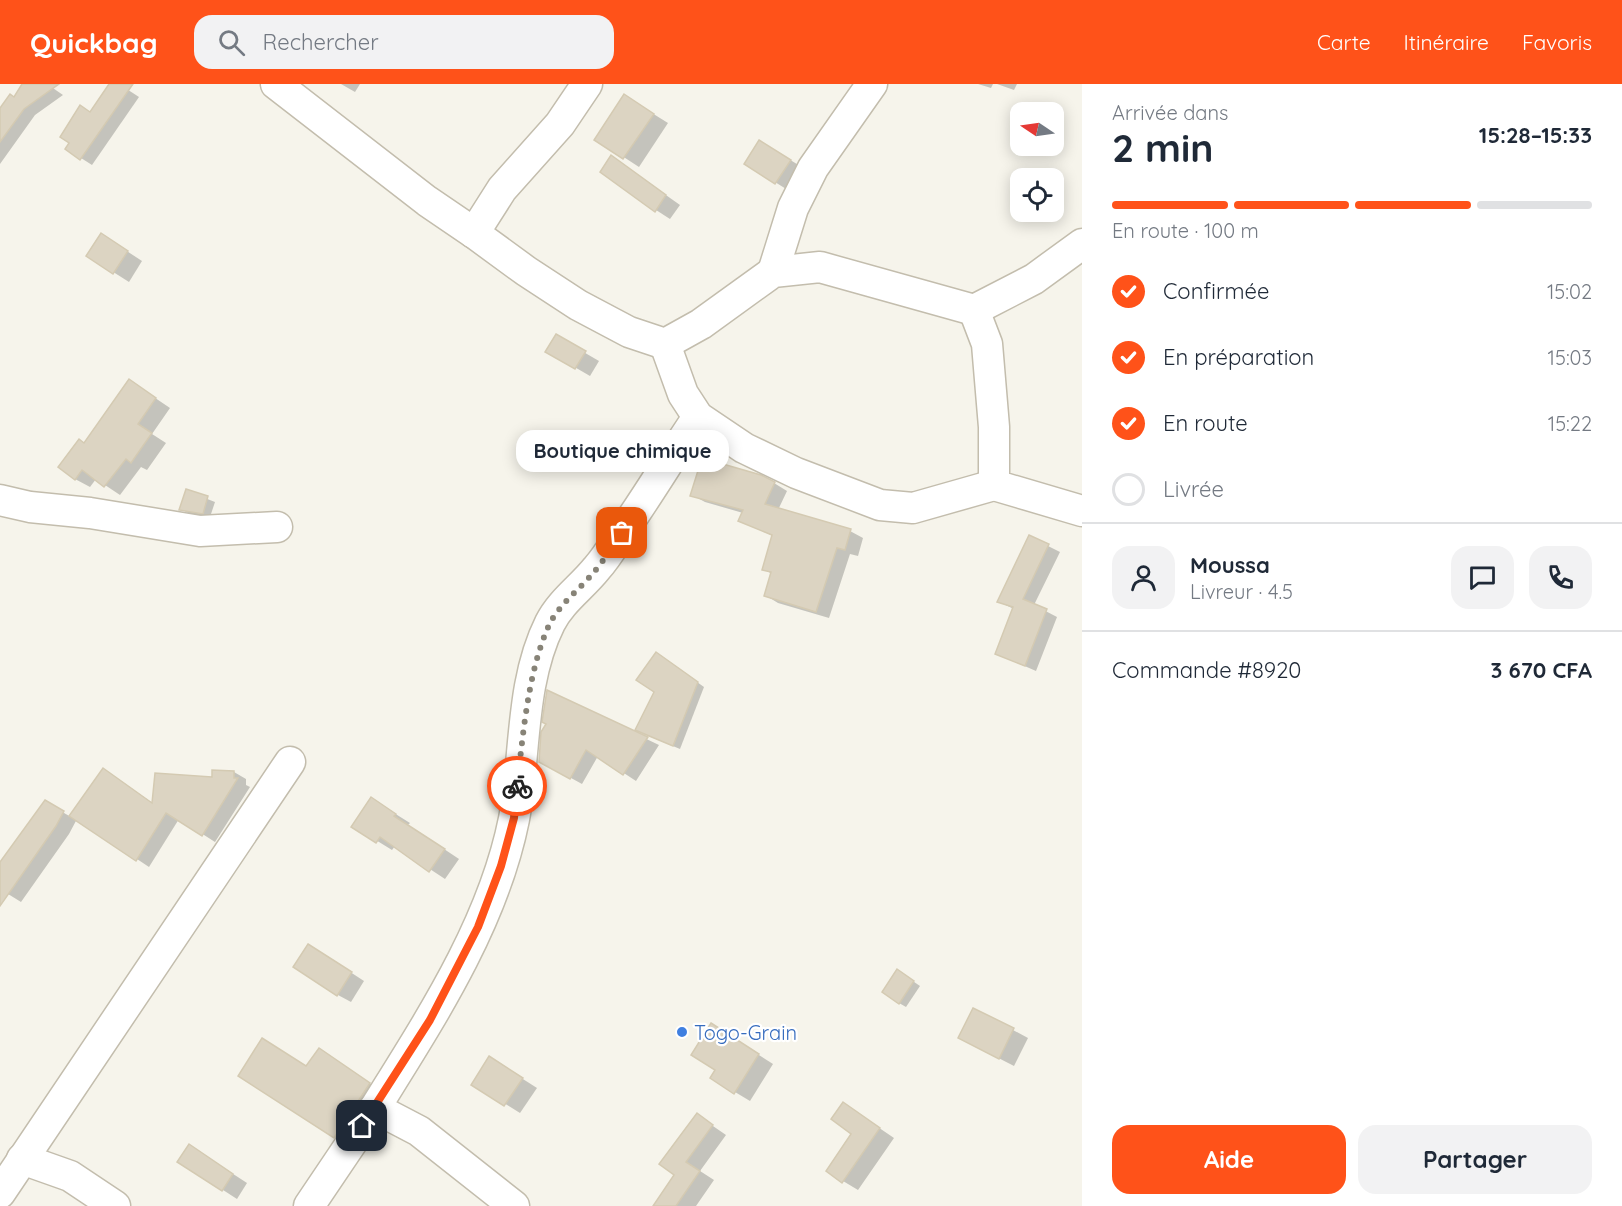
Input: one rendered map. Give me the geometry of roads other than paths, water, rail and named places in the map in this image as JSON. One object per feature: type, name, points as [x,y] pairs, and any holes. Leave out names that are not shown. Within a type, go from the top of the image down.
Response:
[{"type":"street","points":[[276,84],[427,201],[578,306],[629,332],[665,344],[701,324],[773,272],[820,267],[974,310],[1034,279],[1082,244]]},
{"type":"street","points":[[474,233],[502,189],[560,124],[586,84]]},
{"type":"street","points":[[773,272],[793,208],[813,168],[872,84]]},
{"type":"street","points":[[974,310],[987,344],[994,428],[994,485]]},
{"type":"street","points":[[665,344],[683,393],[698,417],[744,448],[796,472],[880,505],[913,508],[994,485],[1082,511]]},
{"type":"street","points":[[309,1206],[375,1108],[430,1020],[478,927],[501,866],[514,818],[523,731],[537,660],[550,623],[563,604],[598,568],[698,417]]},
{"type":"street","points":[[0,500],[30,507],[90,513],[200,531],[277,527]]},
{"type":"street","points":[[0,1193],[290,762]]},
{"type":"street","points":[[375,1108],[419,1131],[514,1206]]},
{"type":"street","points":[[22,1159],[70,1176],[115,1206]]},
{"type":"place","name":"Boutique chimique","points":[[622,533]]},
{"type":"place","name":"Togo-Grain","points":[[682,1032]]}]
